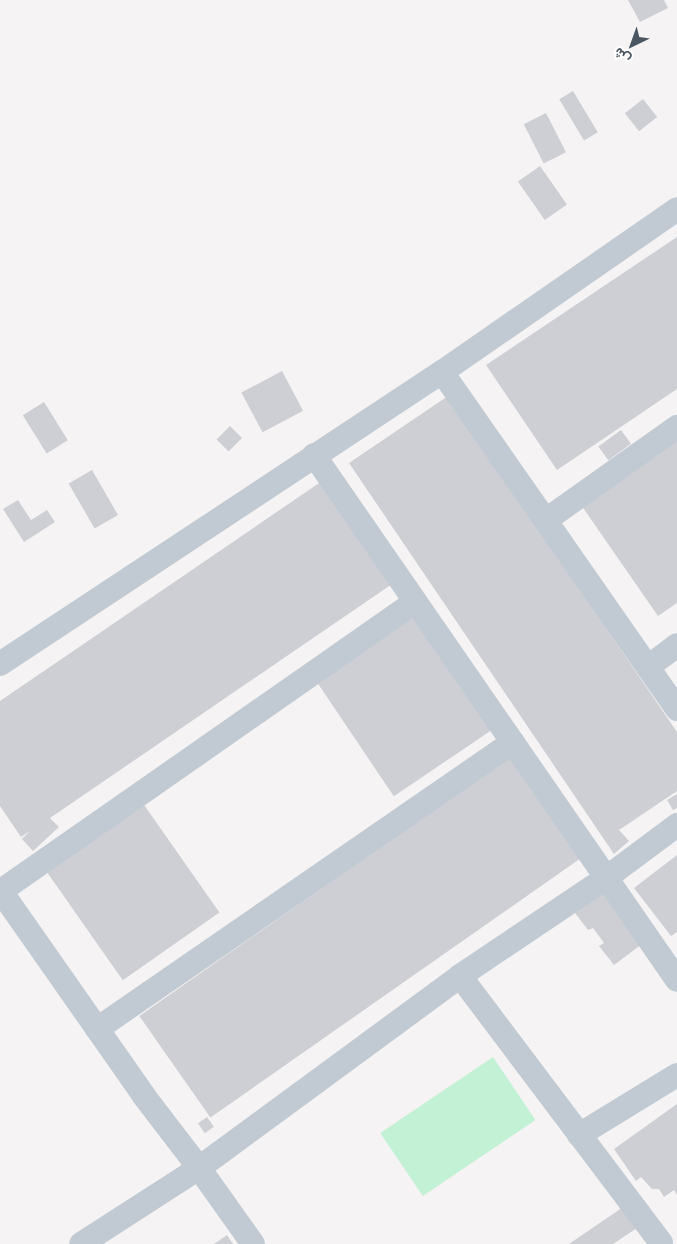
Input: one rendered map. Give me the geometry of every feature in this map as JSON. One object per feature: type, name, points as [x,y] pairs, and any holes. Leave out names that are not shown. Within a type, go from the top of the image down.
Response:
[{"type":"street","points":[[0,664],[442,372],[677,209]]},
{"type":"street","points":[[442,372],[677,708]]},
{"type":"street","points":[[546,520],[677,427]]},
{"type":"street","points":[[314,455],[677,980]]},
{"type":"street","points":[[253,1244],[97,1029],[0,890],[415,602]]},
{"type":"street","points":[[648,666],[677,645]]},
{"type":"street","points":[[97,1029],[513,742]]},
{"type":"street","points":[[81,1244],[199,1168],[460,976],[606,878],[677,825]]},
{"type":"street","points":[[460,976],[579,1134],[666,1240]]},
{"type":"street","points":[[579,1134],[677,1075]]},
{"type":"green space","points":[[493,1057],[535,1120],[423,1196],[380,1133]]},
{"type":"building","points":[[628,0],[664,0],[668,8],[640,22]]},
{"type":"building","points":[[573,91],[598,132],[584,140],[559,99]]},
{"type":"building","points":[[643,99],[657,117],[639,131],[625,113]]},
{"type":"building","points":[[546,113],[566,152],[544,164],[524,124]]},
{"type":"building","points":[[540,166],[567,205],[545,220],[518,181]]},
{"type":"building","points":[[677,237],[677,389],[557,470],[486,365]]},
{"type":"building","points":[[282,371],[303,411],[263,432],[241,393]]},
{"type":"building","points":[[448,396],[677,732],[677,791],[619,830],[629,841],[614,854],[349,463]]},
{"type":"building","points":[[44,402],[68,440],[47,453],[23,415]]},
{"type":"building","points":[[230,426],[242,438],[229,451],[217,439]]},
{"type":"building","points":[[621,430],[631,444],[608,460],[598,446]]},
{"type":"building","points":[[677,435],[677,603],[658,616],[579,502]]},
{"type":"building","points":[[92,470],[118,515],[95,529],[69,484]]},
{"type":"building","points":[[325,479],[395,582],[50,818],[59,827],[33,851],[22,839],[30,831],[21,837],[0,806],[0,701]]},
{"type":"building","points":[[18,500],[31,520],[47,510],[55,522],[24,542],[3,509]]},
{"type":"building","points":[[415,613],[493,729],[394,796],[316,680]]},
{"type":"building","points":[[512,755],[583,857],[210,1118],[139,1016]]},
{"type":"building","points":[[677,794],[677,808],[673,810],[667,800]]},
{"type":"building","points":[[142,802],[219,913],[123,980],[45,870]]},
{"type":"building","points":[[677,855],[677,932],[671,936],[634,888]]},
{"type":"building","points":[[603,892],[642,944],[614,965],[599,946],[604,943],[593,928],[588,930],[575,913]]},
{"type":"building","points":[[677,1104],[677,1195],[674,1190],[664,1197],[659,1189],[652,1189],[641,1177],[636,1181],[614,1149]]},
{"type":"building","points":[[207,1117],[214,1127],[205,1133],[198,1123]]},
{"type":"building","points":[[626,1205],[640,1226],[613,1244],[569,1244]]},
{"type":"building","points":[[227,1235],[233,1244],[214,1244]]}]
